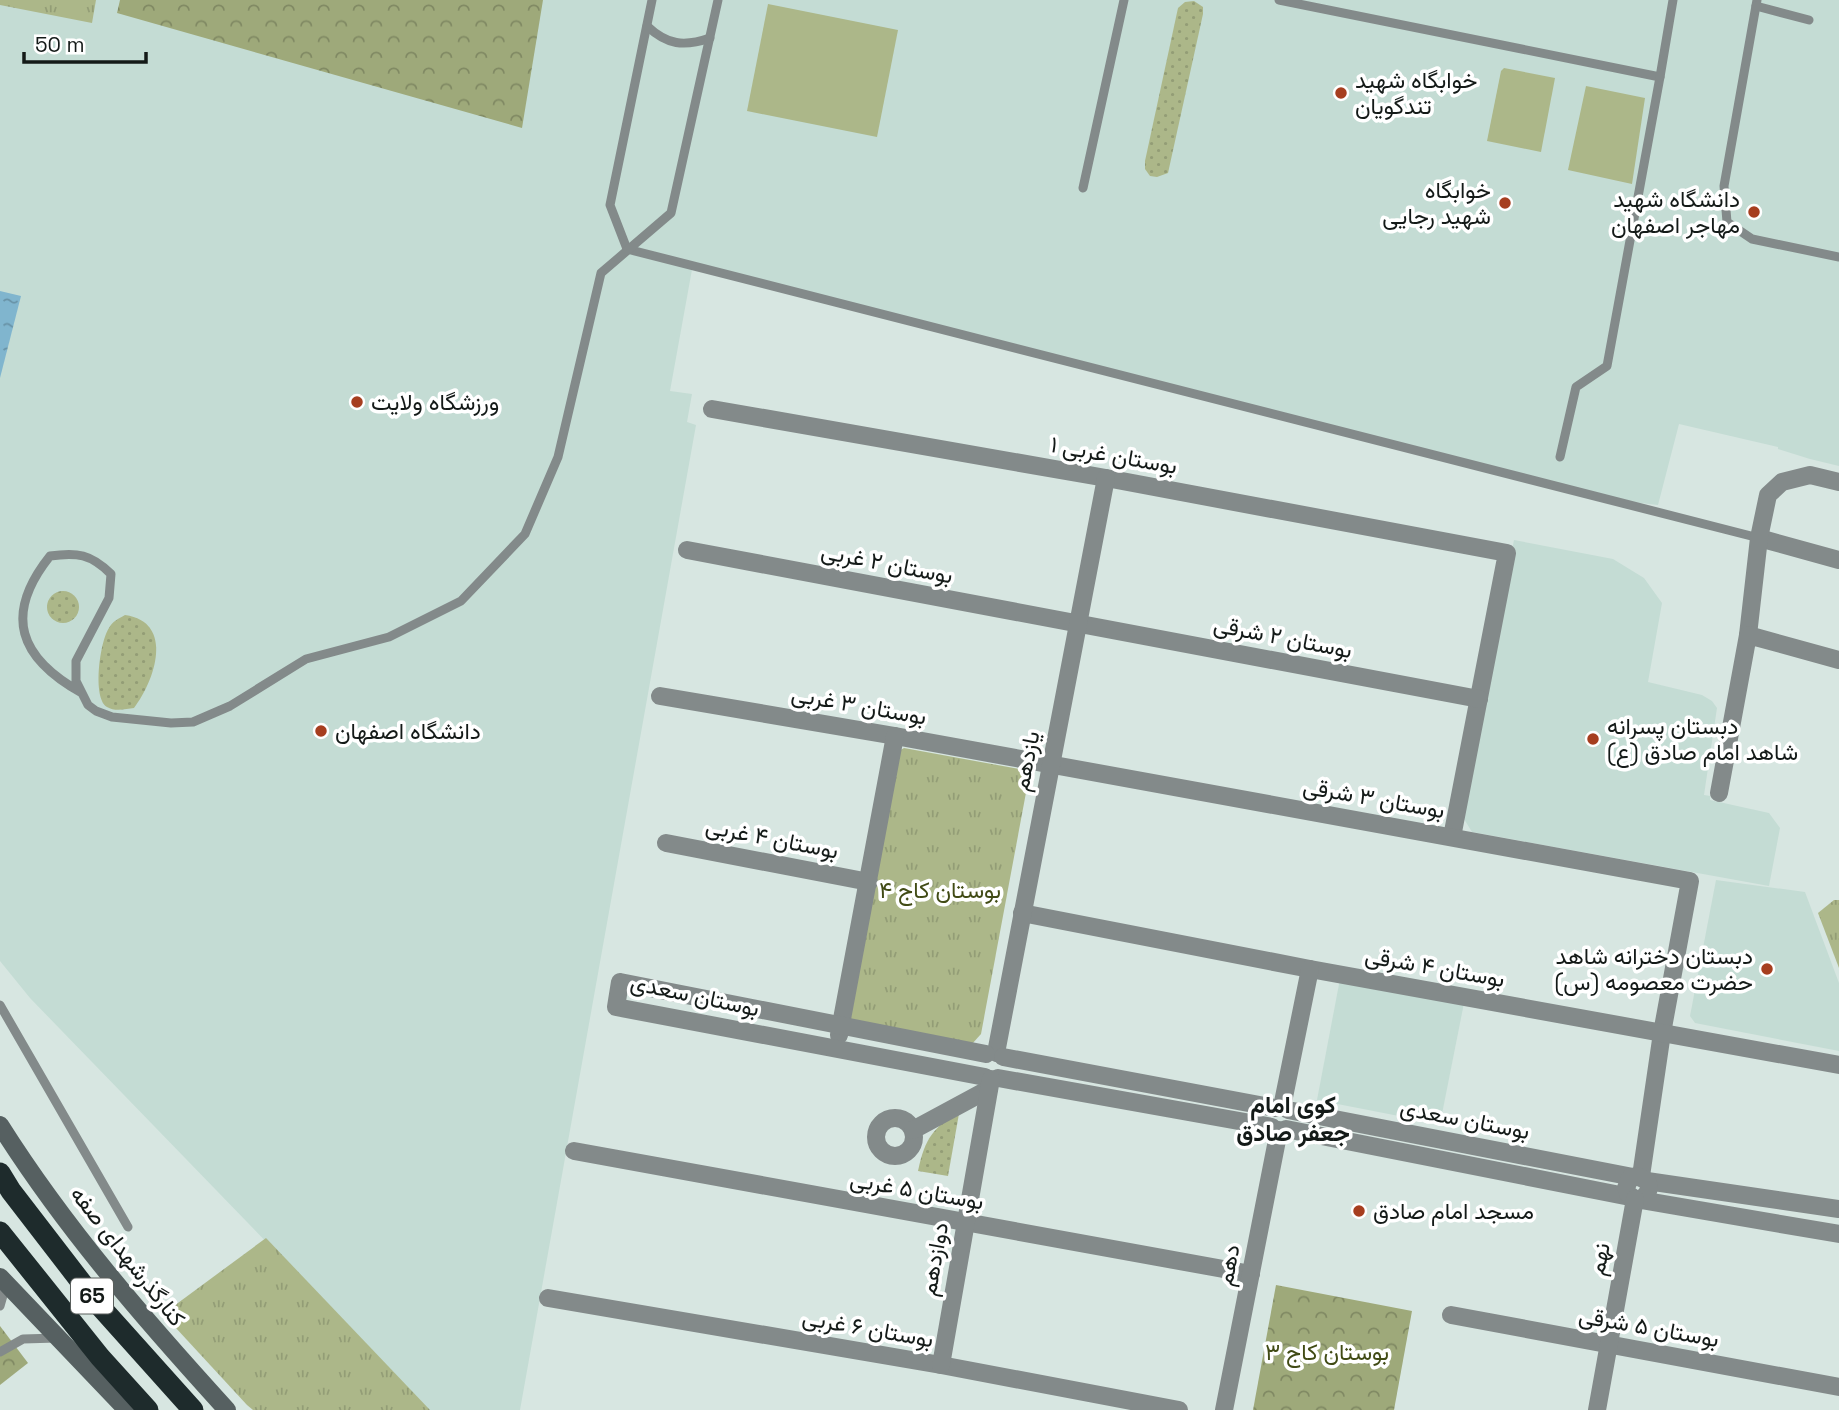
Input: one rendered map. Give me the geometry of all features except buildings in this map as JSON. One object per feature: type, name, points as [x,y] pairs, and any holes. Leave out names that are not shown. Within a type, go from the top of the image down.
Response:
[{"type":"highway","name":"65","points":[[0,1173],[10,1191],[98,1304],[193,1410]]},
{"type":"highway","name":"65","points":[[0,1232],[100,1357],[148,1410]]},
{"type":"main road","name":"کنارگذرشهدای صفه","points":[[0,1125],[80,1239],[147,1322],[227,1410]]},
{"type":"main road","points":[[3,1281],[127,1410]]},
{"type":"street","name":"بوستان غربی ۱","points":[[712,409],[1106,478],[1507,553],[1479,699]]},
{"type":"street","points":[[1719,793],[1748,635],[1759,538],[1768,495],[1782,482],[1810,475],[1839,482]]},
{"type":"street","name":"یازدهم","points":[[995,1055],[1106,478]]},
{"type":"street","points":[[1759,538],[1839,560]]},
{"type":"street","name":"بوستان ۲ غربی","points":[[687,550],[1078,623]]},
{"type":"street","name":"بوستان ۲ شرقی","points":[[1078,623],[1479,699]]},
{"type":"street","points":[[1748,635],[1839,660]]},
{"type":"street","name":"بوستان ۳ غربی","points":[[660,695],[1050,765]]},
{"type":"street","points":[[1452,837],[1479,699]]},
{"type":"street","points":[[837,1048],[895,736]]},
{"type":"street","name":"بوستان ۳ شرقی","points":[[1050,765],[1690,880]]},
{"type":"street","name":"بوستان ۴ غربی","points":[[666,843],[869,882]]},
{"type":"street","name":"نهم","points":[[1597,1410],[1635,1198],[1648,1192],[1640,1178],[1662,1033],[1690,880]]},
{"type":"street","name":"بوستان ۴ شرقی","points":[[1022,914],[1839,1065]]},
{"type":"street","name":"دهم","points":[[1224,1410],[1279,1129],[1292,1120],[1282,1108],[1310,969]]},
{"type":"street","name":"بوستان سعدی","points":[[1839,1209],[1640,1178],[620,982],[616,1007],[837,1048],[991,1081],[1279,1129],[1635,1198],[1839,1234]]},
{"type":"street","name":"دوازدهم","points":[[941,1365],[991,1081],[980,1065],[995,1055]]},
{"type":"street","points":[[914,1130],[991,1081]]},
{"type":"street","name":"بوستان ۵ غربی","points":[[574,1151],[1251,1274]]},
{"type":"street","name":"بوستان ۶ غربی","points":[[548,1298],[941,1365],[1179,1410]]},
{"type":"street","name":"بوستان ۵ شرقی","points":[[1451,1315],[1839,1387]]},
{"type":"lane","points":[[627,249],[610,205],[652,0]]},
{"type":"lane","points":[[82,693],[44,666],[28,645],[22,627],[26,599],[36,573],[50,556],[72,553],[97,560],[111,574],[109,598],[76,661],[76,681],[82,693],[88,705],[112,717],[171,723],[193,722],[230,706],[306,659],[389,637],[461,601],[525,534],[558,457],[601,273],[671,213],[718,0]]},
{"type":"lane","points":[[1083,188],[1124,0]]},
{"type":"lane","points":[[1279,0],[1316,4],[1660,77]]},
{"type":"lane","points":[[1560,457],[1576,387],[1607,366],[1673,0]]},
{"type":"lane","points":[[1810,20],[1757,3],[1724,186],[1727,222],[1752,239],[1839,257]]},
{"type":"lane","points":[[647,26],[661,39],[676,42],[693,44],[710,38]]},
{"type":"lane","points":[[627,249],[1759,538]]},
{"type":"lane","points":[[0,1005],[128,1227]]},
{"type":"lane","points":[[0,1306],[3,1281]]},
{"type":"lane","points":[[0,1352],[23,1339],[57,1338]]},
{"type":"shaded area","name":"دانشگاه اصفهان","points":[[0,0],[1839,0],[1839,466],[1778,447],[1679,424],[1658,505],[1614,500],[693,264],[670,391],[692,394],[687,422],[696,425],[520,1410],[429,1410],[30,998],[0,961]]},
{"type":"shaded area","name":"دبستان پسرانه شاهد امام صادق (ع)","points":[[1514,540],[1613,559],[1644,578],[1662,603],[1648,682],[1702,695],[1717,708],[1704,795],[1710,796],[1710,800],[1769,813],[1780,828],[1769,886],[1472,832],[1461,814]]},
{"type":"shaded area","name":"دبستان دخترانه شاهد حضرت معصومه (س)","points":[[1716,880],[1805,892],[1839,983],[1839,1051],[1695,1023],[1690,1016]]},
{"type":"shaded area","points":[[1340,979],[1464,1003],[1440,1124],[1317,1100]]},
{"type":"green space","points":[[0,0],[96,0],[92,23],[0,5]]},
{"type":"green space","points":[[120,0],[543,0],[522,128],[117,13]]},
{"type":"green space","points":[[1194,1],[1203,7],[1203,14],[1168,173],[1157,177],[1150,176],[1145,169],[1145,161],[1178,8],[1185,2]]},
{"type":"green space","points":[[768,4],[898,30],[877,137],[747,111]]},
{"type":"green space","points":[[1504,68],[1555,78],[1541,152],[1487,141],[1501,71]]},
{"type":"green space","points":[[1586,86],[1645,98],[1632,184],[1568,170]]},
{"type":"green space","points":[[63,591],[74,596],[79,607],[74,618],[63,623],[52,618],[47,607],[52,596]]},
{"type":"green space","points":[[125,615],[141,620],[150,629],[155,640],[156,654],[154,669],[142,697],[134,708],[117,710],[110,709],[102,702],[100,656],[109,628]]},
{"type":"green space","name":"بوستان کاج ۴","points":[[904,748],[1030,771],[981,1034],[972,1044],[850,1022],[897,752]]},
{"type":"green space","points":[[1834,900],[1839,900],[1839,968],[1818,913]]},
{"type":"green space","points":[[960,1108],[948,1176],[918,1171],[931,1135]]},
{"type":"green space","points":[[266,1238],[430,1410],[253,1410],[247,1405],[163,1314]]},
{"type":"green space","name":"بوستان کاج ۳","points":[[1276,1285],[1412,1311],[1394,1410],[1253,1410]]},
{"type":"green space","points":[[0,1326],[28,1363],[0,1385]]},
{"type":"water","points":[[0,291],[21,296],[0,378]]},
{"type":"place","name":"خوابگاه شهید تندگویان","points":[[1341,93]]},
{"type":"place","name":"خوابگاه شهید رجایی","points":[[1505,203]]},
{"type":"place","name":"دانشگاه شهید مهاجر اصفهان","points":[[1754,212]]},
{"type":"place","name":"ورزشگاه ولایت","points":[[357,402]]},
{"type":"place","name":"دانشگاه اصفهان","points":[[321,731]]},
{"type":"place","name":"دبستان پسرانه شاهد امام صادق (ع)","points":[[1593,739]]},
{"type":"place","name":"دبستان دخترانه شاهد حضرت معصومه (س)","points":[[1767,969]]},
{"type":"place","name":"مسجد امام صادق","points":[[1359,1211]]},
{"type":"district","name":"کوی امام جعفر صادق","points":[[1293,1119]]}]
